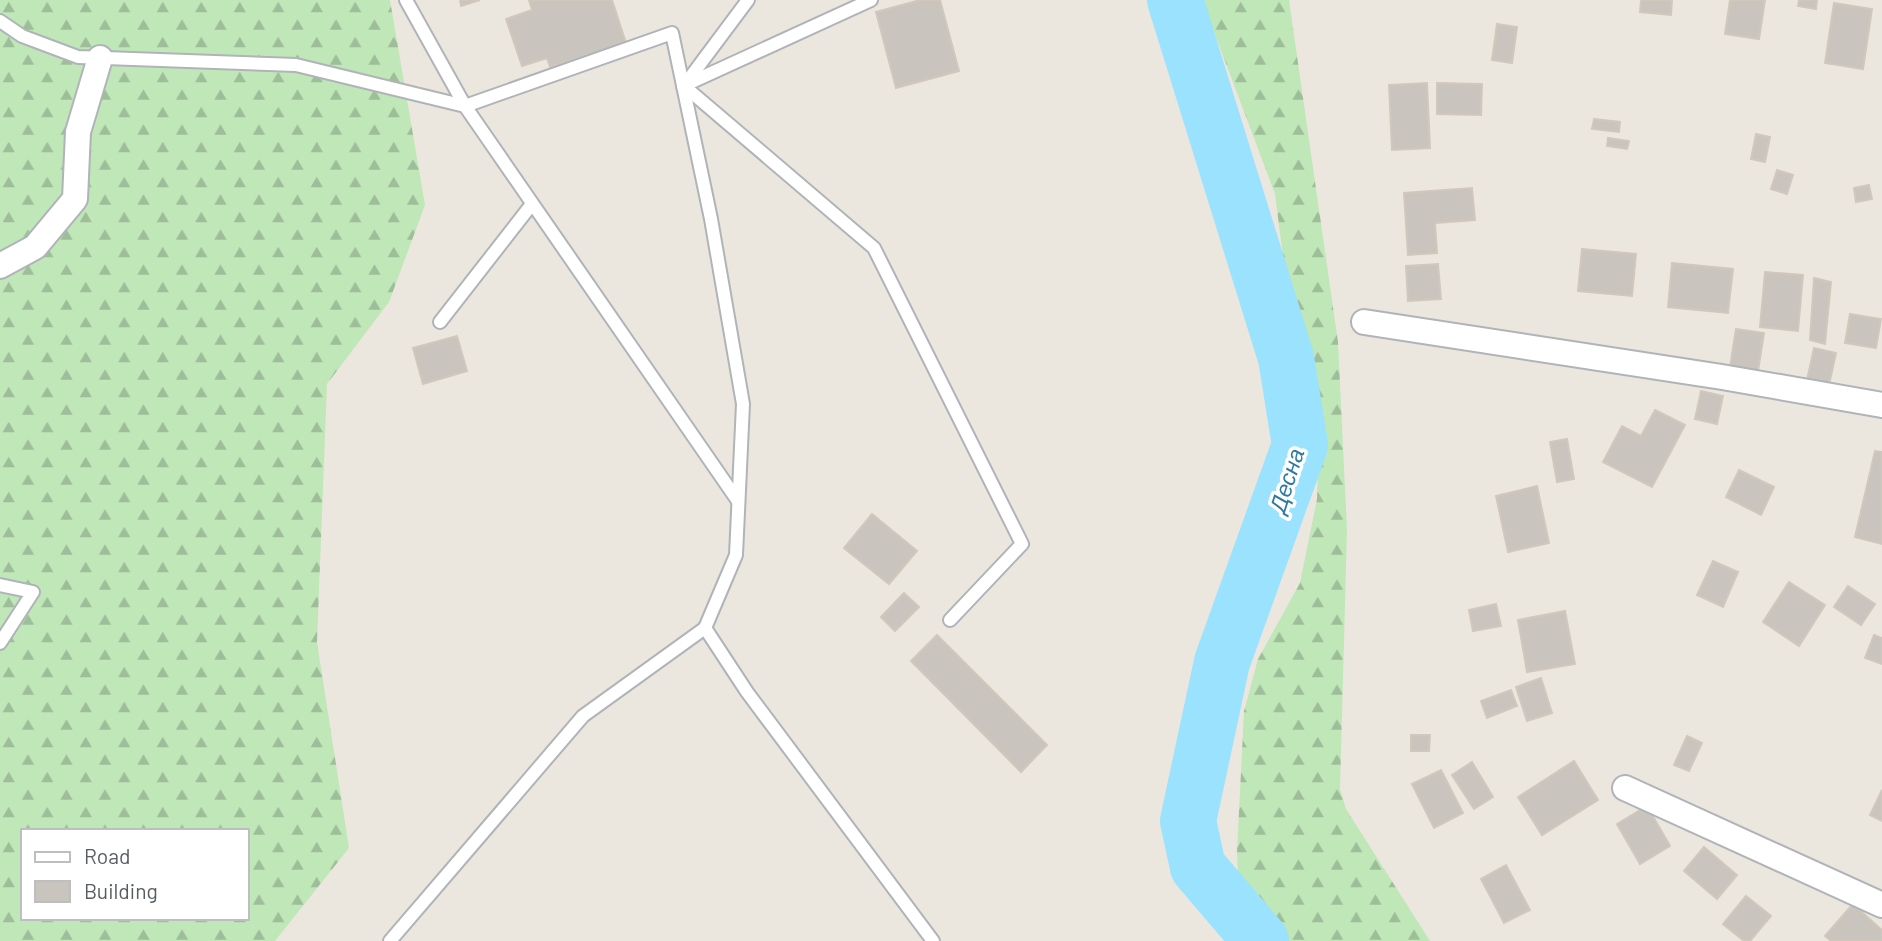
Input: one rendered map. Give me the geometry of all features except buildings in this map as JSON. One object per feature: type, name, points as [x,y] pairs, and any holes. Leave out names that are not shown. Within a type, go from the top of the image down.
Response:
[{"type":"street","points":[[0,265],[35,247],[75,199],[78,132],[100,58]]},
{"type":"street","points":[[1364,321],[1882,405]]},
{"type":"street","points":[[1625,788],[1882,905]]},
{"type":"lane","points":[[407,0],[465,106],[738,502]]},
{"type":"lane","points":[[683,86],[748,0]]},
{"type":"lane","points":[[683,86],[871,0]]},
{"type":"lane","points":[[0,21],[22,36],[78,57],[296,65],[465,106],[672,33],[712,219],[743,404],[736,555],[705,628],[583,716],[390,941]]},
{"type":"lane","points":[[683,86],[874,248],[1022,544],[950,620]]},
{"type":"lane","points":[[440,322],[532,204]]},
{"type":"lane","points":[[0,585],[33,592],[0,643]]},
{"type":"lane","points":[[705,628],[747,692],[933,941]]},
{"type":"green space","points":[[0,0],[390,0],[425,205],[389,302],[327,384],[317,642],[349,848],[275,941],[0,941]]},
{"type":"green space","points":[[1202,0],[1289,0],[1338,342],[1347,530],[1340,789],[1346,809],[1430,941],[1267,941],[1248,907],[1238,880],[1244,711],[1258,659],[1300,583],[1317,499],[1319,442],[1316,416],[1289,304],[1275,194]]},
{"type":"waterway","name":"Десна","points":[[1175,0],[1286,358],[1300,445],[1222,662],[1188,821],[1198,867],[1261,941]]}]
